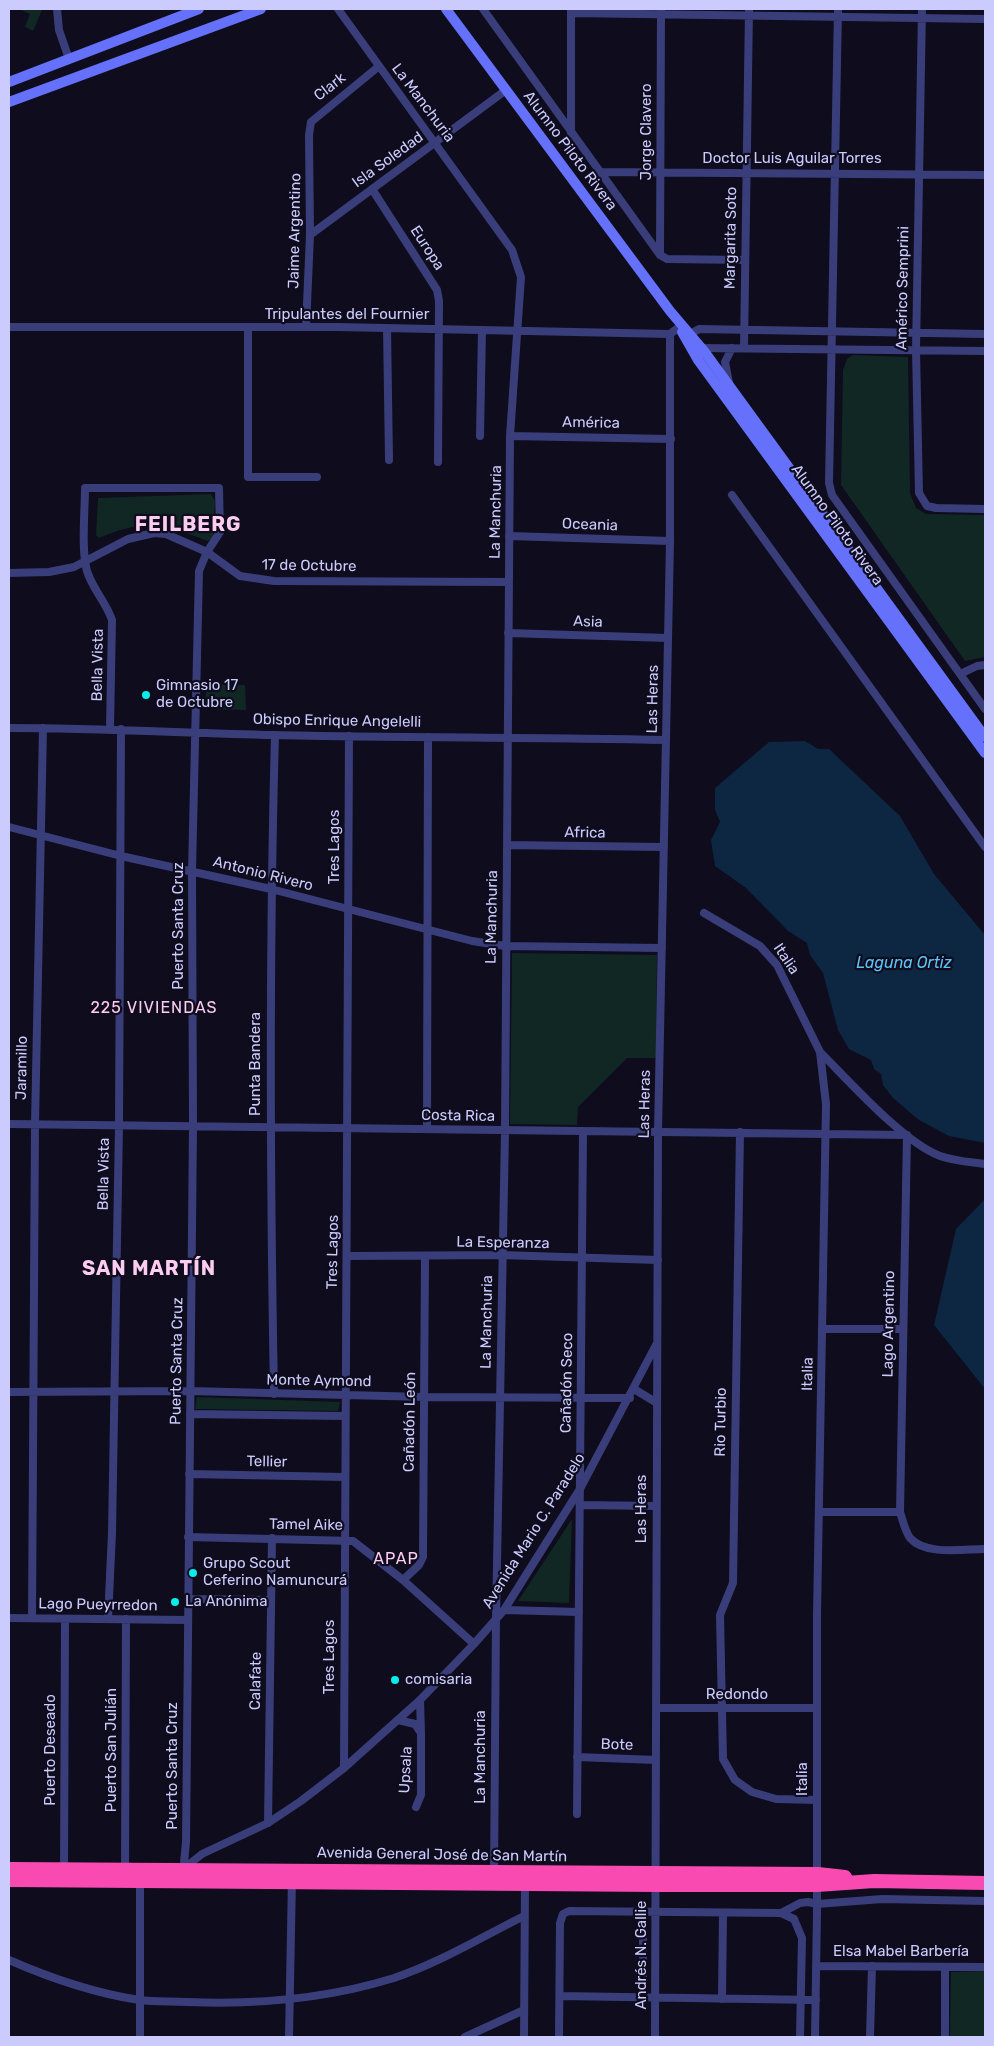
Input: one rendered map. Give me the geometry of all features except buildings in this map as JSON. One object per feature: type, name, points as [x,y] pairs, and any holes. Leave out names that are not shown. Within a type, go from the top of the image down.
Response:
[{"type":"highway","name":"Avenida General José de San Martín","points":[[9,1869],[63,1876]]},
{"type":"highway","name":"Avenida General José de San Martín","points":[[124,1876],[140,1882],[160,1881],[183,1875]]},
{"type":"highway","name":"Avenida General José de San Martín","points":[[9,1880],[63,1876],[183,1875],[985,1882]]},
{"type":"main road","points":[[9,82],[200,9]]},
{"type":"main road","points":[[9,102],[261,9]]},
{"type":"main road","name":"Alumno Piloto Rivera","points":[[446,9],[670,311],[985,753]]},
{"type":"main road","name":"Alumno Piloto Rivera","points":[[697,349],[731,387],[985,737]]},
{"type":"street","points":[[56,9],[59,30],[69,59]]},
{"type":"street","name":"La Manchuria","points":[[338,9],[378,67],[436,142],[512,250],[518,262],[521,276],[510,436],[504,1131],[494,1878]]},
{"type":"street","points":[[483,9],[660,255],[667,259],[744,260]]},
{"type":"street","name":"Américo Semprini","points":[[922,9],[916,333],[919,493],[927,506],[936,508],[985,509]]},
{"type":"street","points":[[571,133],[571,11],[837,13],[922,18],[985,19]]},
{"type":"street","name":"Jorge Clavero","points":[[660,255],[661,11]]},
{"type":"street","name":"Margarita Soto","points":[[744,348],[749,12]]},
{"type":"street","points":[[837,13],[831,332],[830,483],[832,495],[985,709]]},
{"type":"street","name":"Clark","points":[[309,135],[311,122],[318,114],[378,67]]},
{"type":"street","name":"Isla Soledad","points":[[310,234],[506,90]]},
{"type":"street","name":"Jaime Argentino","points":[[306,328],[310,234],[309,135]]},
{"type":"street","name":"Doctor Luis Aguilar Torres","points":[[599,172],[985,175]]},
{"type":"street","name":"Europa","points":[[372,189],[437,290],[439,302],[438,462]]},
{"type":"street","points":[[670,334],[680,326]]},
{"type":"street","name":"Tripulantes del Fournier","points":[[9,327],[438,328],[670,334]]},
{"type":"street","points":[[248,328],[248,477],[317,477]]},
{"type":"street","points":[[387,328],[389,460]]},
{"type":"street","points":[[480,436],[482,330]]},
{"type":"street","points":[[687,335],[699,330],[985,334]]},
{"type":"street","name":"Las Heras","points":[[656,1879],[656,1506],[659,1338],[658,1132],[670,541],[670,334]]},
{"type":"street","points":[[731,387],[725,362],[732,348]]},
{"type":"street","points":[[697,349],[985,351]]},
{"type":"street","name":"América","points":[[510,436],[671,438]]},
{"type":"street","name":"Bella Vista","points":[[110,729],[112,620],[108,608],[93,585],[85,562],[85,488],[219,488]]},
{"type":"street","name":"Puerto Santa Cruz","points":[[183,1875],[186,1842],[193,1126],[192,871],[199,571],[207,552],[220,532],[219,488]]},
{"type":"street","points":[[732,495],[985,848]]},
{"type":"street","name":"17 de Octubre","points":[[9,573],[60,570],[85,562],[138,534],[154,533],[166,534],[207,552],[232,572],[248,578],[262,580],[509,582]]},
{"type":"street","name":"Oceania","points":[[509,536],[670,541]]},
{"type":"street","name":"Asia","points":[[508,633],[668,638]]},
{"type":"street","points":[[960,674],[977,666],[985,665]]},
{"type":"street","name":"Obispo Enrique Angelelli","points":[[9,728],[121,729],[275,735],[508,736],[666,740]]},
{"type":"street","name":"Jaramillo","points":[[32,1618],[35,1124],[42,728]]},
{"type":"street","name":"Bella Vista","points":[[108,1619],[112,1533],[119,1125],[121,729]]},
{"type":"street","name":"Punta Bandera","points":[[274,1394],[270,1127],[270,889],[275,735]]},
{"type":"street","name":"Tres Lagos","points":[[344,1768],[344,1395],[348,1128],[349,736]]},
{"type":"street","points":[[427,1129],[428,737]]},
{"type":"street","name":"Antonio Rivero","points":[[9,827],[121,856],[270,889],[429,931],[505,946],[662,948]]},
{"type":"street","name":"Africa","points":[[507,845],[664,847]]},
{"type":"street","name":"Italia","points":[[704,913],[744,934],[770,955],[777,965],[820,1052],[826,1104],[819,1512],[818,1880],[815,2037]]},
{"type":"street","points":[[820,1052],[907,1135],[938,1155],[985,1164]]},
{"type":"street","name":"Costa Rica","points":[[9,1124],[907,1135]]},
{"type":"street","name":"Cañadón Seco","points":[[577,1814],[583,1132]]},
{"type":"street","name":"Rio Turbio","points":[[740,1132],[733,1583],[720,1615],[722,1759],[728,1770],[742,1786],[766,1798],[817,1800]]},
{"type":"street","name":"Lago Argentino","points":[[900,1512],[907,1135]]},
{"type":"street","name":"La Esperanza","points":[[347,1256],[501,1255],[658,1260]]},
{"type":"street","name":"Cañadón León","points":[[403,1580],[419,1565],[423,1557],[425,1256]]},
{"type":"street","points":[[822,1329],[902,1329]]},
{"type":"street","name":"Avenida Mario C. Paradelo","points":[[183,1875],[202,1854],[268,1823],[301,1801],[344,1768],[420,1700],[474,1644],[504,1610],[580,1489],[630,1398],[659,1338]]},
{"type":"street","points":[[634,1389],[657,1403]]},
{"type":"street","name":"Monte Aymond","points":[[9,1392],[190,1391],[425,1397],[581,1396],[630,1398]]},
{"type":"street","points":[[190,1414],[344,1416]]},
{"type":"street","name":"Tellier","points":[[189,1474],[344,1477]]},
{"type":"street","points":[[580,1505],[656,1506]]},
{"type":"street","points":[[819,1512],[900,1512],[906,1530],[918,1544],[929,1548],[985,1550]]},
{"type":"street","name":"Tamel Aike","points":[[188,1537],[344,1539],[359,1543],[474,1644]]},
{"type":"street","name":"Calafate","points":[[268,1823],[272,1538]]},
{"type":"street","points":[[188,1599],[271,1600]]},
{"type":"street","points":[[504,1610],[579,1612]]},
{"type":"street","name":"Lago Pueyrredon","points":[[9,1618],[187,1620]]},
{"type":"street","name":"Puerto Deseado","points":[[63,1876],[65,1619]]},
{"type":"street","name":"Puerto San Julián","points":[[124,1876],[126,1619]]},
{"type":"street","name":"Upsala","points":[[416,1807],[421,1795],[420,1700]]},
{"type":"street","name":"Redondo","points":[[656,1708],[817,1708]]},
{"type":"street","name":"Upsala","points":[[398,1720],[414,1724],[421,1733]]},
{"type":"street","name":"Bote","points":[[577,1757],[656,1760]]},
{"type":"street","points":[[289,2037],[292,1876]]},
{"type":"street","points":[[524,2037],[525,1878]]},
{"type":"street","name":"Andrés N. Gallie","points":[[655,2037],[656,1879]]},
{"type":"street","points":[[140,1882],[140,2037]]},
{"type":"street","points":[[781,1913],[808,1902],[817,1904],[882,1899],[985,1900]]},
{"type":"street","points":[[559,2037],[560,1923],[563,1914],[575,1910],[656,1913],[781,1913],[794,1919],[802,1938],[800,2037]]},
{"type":"street","points":[[643,1998],[644,1912]]},
{"type":"street","points":[[722,1999],[723,1913]]},
{"type":"street","points":[[9,1960],[53,1978],[140,2000],[215,2003],[290,2001],[318,1997],[396,1977],[428,1964],[524,1916]]},
{"type":"street","name":"Elsa Mabel Barbería","points":[[816,1966],[985,1967]]},
{"type":"street","points":[[870,2037],[872,1966]]},
{"type":"street","points":[[945,1966],[945,2037]]},
{"type":"street","points":[[560,1996],[816,2000]]},
{"type":"street","points":[[466,2037],[524,2010]]},
{"type":"green space","points":[[19,9],[42,10],[33,31],[25,27],[30,14]]},
{"type":"green space","points":[[853,355],[908,357],[910,493],[916,508],[926,514],[985,515],[985,657],[965,661],[841,485],[843,370],[847,359]]},
{"type":"green space","points":[[211,494],[215,501],[213,538],[207,541],[178,531],[153,526],[128,528],[99,538],[96,535],[98,498]]},
{"type":"green space","points":[[206,684],[245,685],[246,710],[206,709]]},
{"type":"green space","points":[[512,953],[657,955],[656,1058],[627,1058],[578,1107],[577,1125],[510,1124]]},
{"type":"green space","points":[[197,1397],[340,1402],[338,1411],[195,1409]]},
{"type":"green space","points":[[572,1519],[569,1603],[518,1601]]},
{"type":"green space","points":[[985,1971],[985,2037],[950,2037],[951,1972]]},
{"type":"water","name":"Laguna Ortiz","points":[[805,741],[818,749],[829,749],[900,816],[934,874],[985,935],[985,1143],[949,1136],[919,1120],[893,1098],[883,1085],[881,1074],[874,1069],[871,1060],[849,1049],[838,1030],[823,973],[810,955],[807,943],[788,931],[746,888],[715,866],[711,840],[720,822],[715,810],[715,788],[769,742]]},
{"type":"water","points":[[985,1199],[985,1389],[934,1325],[956,1229]]},
{"type":"place","name":"Gimnasio 17 de Octubre","points":[[146,695]]},
{"type":"place","name":"Grupo Scout Ceferino Namuncurá","points":[[193,1573]]},
{"type":"place","name":"La Anónima","points":[[175,1602]]},
{"type":"place","name":"comisaria","points":[[395,1680]]},
{"type":"district","name":"FEILBERG","points":[[188,525]]},
{"type":"district","name":"225 VIVIENDAS","points":[[154,1008]]},
{"type":"district","name":"SAN MARTÍN","points":[[149,1269]]},
{"type":"district","name":"APAP","points":[[396,1559]]}]
